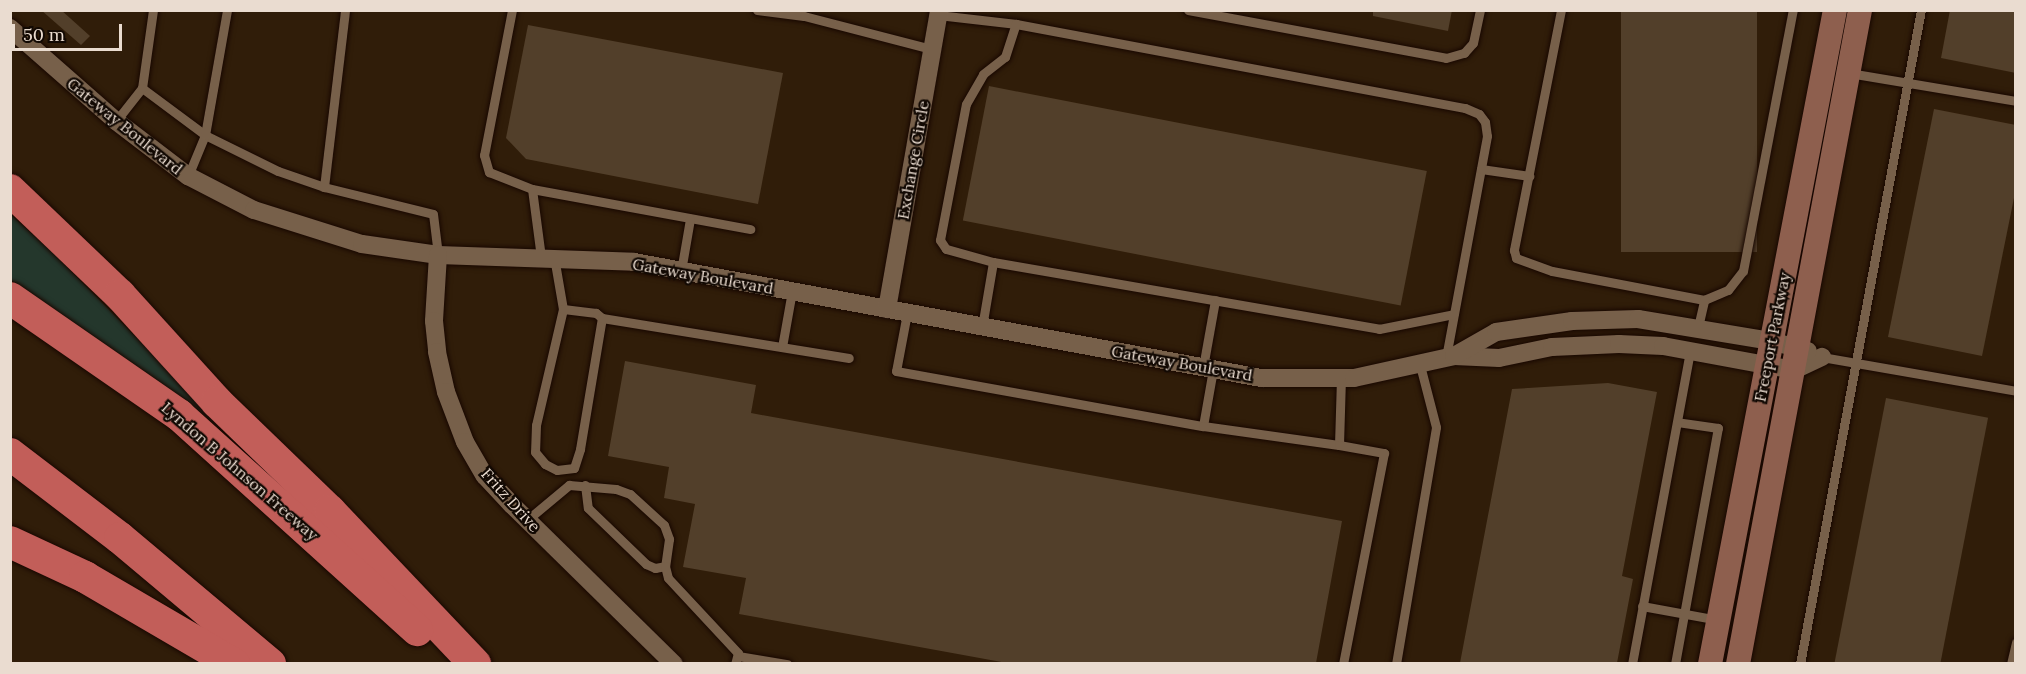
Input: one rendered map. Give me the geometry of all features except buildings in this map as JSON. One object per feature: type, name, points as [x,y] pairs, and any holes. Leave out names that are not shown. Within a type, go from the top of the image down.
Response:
[{"type":"highway","points":[[10,190],[120,295],[217,402],[330,511],[475,663]]},
{"type":"highway","name":"Lyndon B Johnson Freeway","points":[[10,298],[179,415],[453,663]]},
{"type":"highway","points":[[10,454],[120,538],[270,663]]},
{"type":"highway","points":[[10,542],[85,577],[234,663]]},
{"type":"main road","name":"Freeport Parkway","points":[[1710,663],[1835,10]]},
{"type":"main road","name":"Freeport Parkway","points":[[1738,663],[1860,10]]},
{"type":"street","name":"Exchange Circle","points":[[887,309],[939,13]]},
{"type":"street","name":"Gateway Boulevard","points":[[10,28],[116,121],[188,176],[254,210],[316,233],[438,255],[548,257],[634,262],[1261,378],[1341,379],[1420,365],[1450,357],[1496,332],[1572,321],[1638,319],[1698,327],[1797,346],[1822,357]]},
{"type":"street","name":"Fritz Drive","points":[[438,255],[434,321],[446,392],[465,442],[485,476],[674,663]]},
{"type":"street","name":"Gateway Boulevard","points":[[1450,357],[1499,358],[1552,347],[1619,344],[1690,350],[1794,370]]},
{"type":"street","points":[[1794,370],[1822,357]]},
{"type":"lane","points":[[116,121],[142,88],[153,10]]},
{"type":"lane","points":[[188,176],[205,135],[227,10]]},
{"type":"lane","points":[[324,187],[345,10]]},
{"type":"lane","points":[[513,10],[484,162],[494,176],[532,189],[750,229]]},
{"type":"lane","points":[[757,10],[804,16],[932,49]]},
{"type":"lane","points":[[1188,10],[1446,58],[1464,53],[1473,43],[1480,10]]},
{"type":"lane","points":[[1561,10],[1514,250],[1516,258],[1552,271],[1704,300],[1728,290],[1743,271],[1792,10]]},
{"type":"lane","points":[[1800,663],[1826,515],[1858,364],[1920,10]]},
{"type":"lane","points":[[939,13],[1016,24],[1465,108],[1479,114],[1485,122],[1481,169],[1454,314],[1450,357]]},
{"type":"lane","points":[[1016,24],[1005,57],[983,74],[966,104],[940,240],[946,249],[993,262],[1379,329],[1454,314]]},
{"type":"lane","points":[[1849,73],[2016,101]]},
{"type":"lane","points":[[142,88],[205,135],[278,171],[324,187],[433,214],[438,255]]},
{"type":"lane","points":[[1481,169],[1529,176]]},
{"type":"lane","points":[[532,189],[563,309],[536,425],[535,452],[545,464],[563,470],[574,468],[580,449],[602,318]]},
{"type":"lane","points":[[681,271],[690,219]]},
{"type":"lane","points":[[982,327],[993,262]]},
{"type":"lane","points":[[782,347],[792,291]]},
{"type":"lane","points":[[1203,426],[1215,300]]},
{"type":"lane","points":[[1698,327],[1704,300]]},
{"type":"lane","points":[[563,309],[596,313],[602,318],[849,358]]},
{"type":"lane","points":[[907,313],[896,371],[1203,426],[1384,453],[1343,663]]},
{"type":"lane","points":[[1632,663],[1690,350]]},
{"type":"lane","points":[[1822,357],[2016,391]]},
{"type":"lane","points":[[1396,663],[1436,427],[1420,365]]},
{"type":"lane","points":[[1339,445],[1341,379]]},
{"type":"lane","points":[[1675,663],[1718,428],[1677,422]]},
{"type":"lane","points":[[563,470],[566,487]]},
{"type":"lane","points":[[527,520],[566,487],[585,485],[630,494],[664,525],[669,539],[665,566],[668,578],[736,660],[788,663]]},
{"type":"lane","points":[[585,485],[588,508],[646,564],[655,568],[665,566]]},
{"type":"lane","points":[[1642,606],[1718,620]]},
{"type":"lane","points":[[2011,663],[2016,643]]},
{"type":"green space","points":[[10,214],[53,253],[238,441],[11,280]]}]
